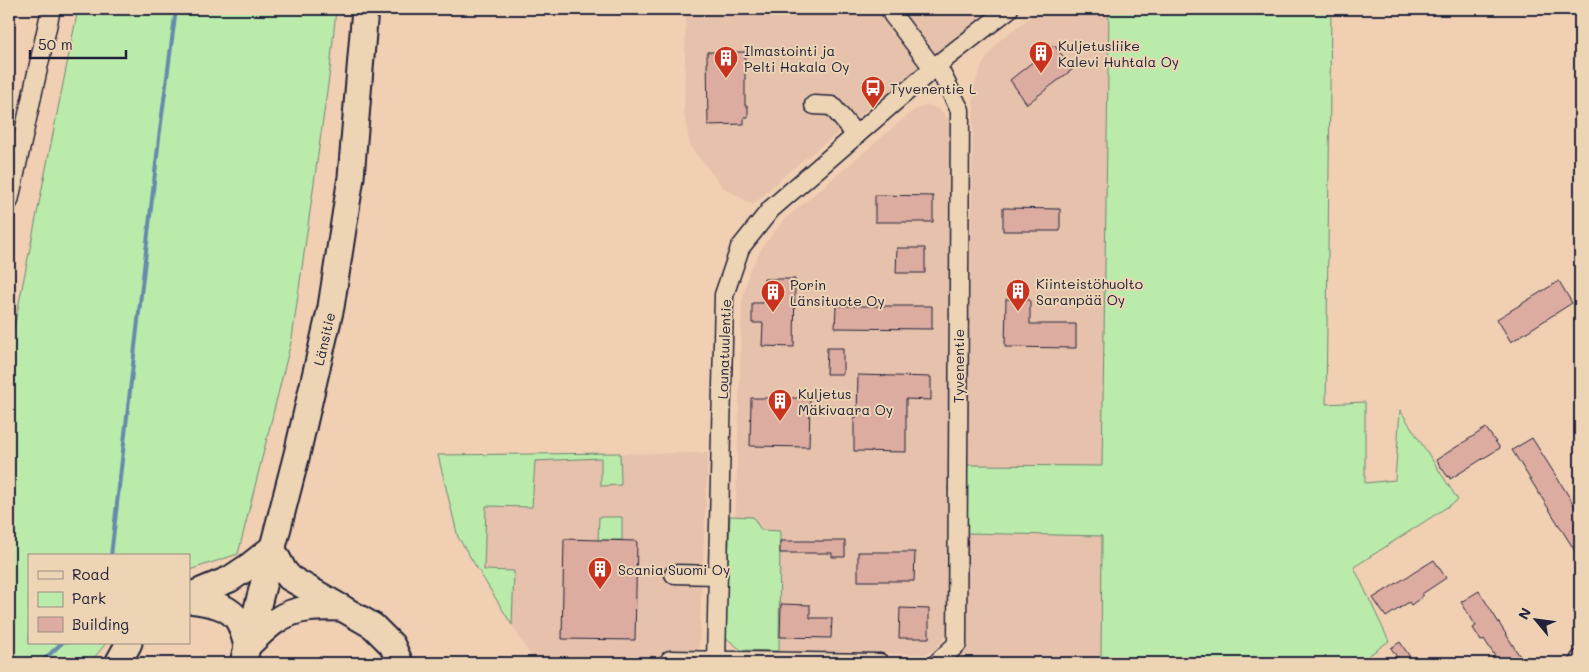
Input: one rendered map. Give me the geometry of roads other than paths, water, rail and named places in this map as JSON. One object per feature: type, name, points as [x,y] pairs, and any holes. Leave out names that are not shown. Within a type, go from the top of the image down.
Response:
[{"type":"highway","name":"Länsitie","points":[[245,654],[310,400],[331,307],[351,177],[365,9]]},
{"type":"highway","points":[[190,598],[230,579],[272,548],[284,571],[290,578],[360,618],[383,635],[392,645],[400,663]]},
{"type":"highway","points":[[190,598],[211,603],[229,611],[239,622],[245,654]]},
{"type":"highway","points":[[245,654],[276,620],[286,614],[318,607],[342,608]]},
{"type":"highway","points":[[118,663],[128,644]]},
{"type":"street","points":[[9,201],[51,9]]},
{"type":"street","name":"Lounatuulentie","points":[[716,662],[724,295],[740,248],[771,209],[935,67],[1009,9]]},
{"type":"street","name":"Tyvenentie","points":[[892,14],[935,67],[960,110],[957,644],[938,663]]},
{"type":"street","points":[[814,105],[832,106],[856,135]]},
{"type":"street","points":[[674,574],[718,575]]},
{"type":"street","points":[[670,660],[880,663]]},
{"type":"waterway","points":[[111,554],[159,138],[176,9]]},
{"type":"waterway","points":[[40,663],[61,644]]},
{"type":"place","name":"Kuljetusliike Kalevi Huhtala Oy","points":[[1041,74]]},
{"type":"place","name":"Ilmastointi ja Pelti Hakala Oy","points":[[726,79]]},
{"type":"place","name":"Tyvenentie L","points":[[873,109]]},
{"type":"place","name":"Kiinteistöhuolto Saranpää Oy","points":[[1018,312]]},
{"type":"place","name":"Porin Länsituote Oy","points":[[773,313]]},
{"type":"place","name":"Kuljetus Mäkivaara Oy","points":[[780,422]]},
{"type":"place","name":"Scania Suomi Oy","points":[[600,590]]}]
